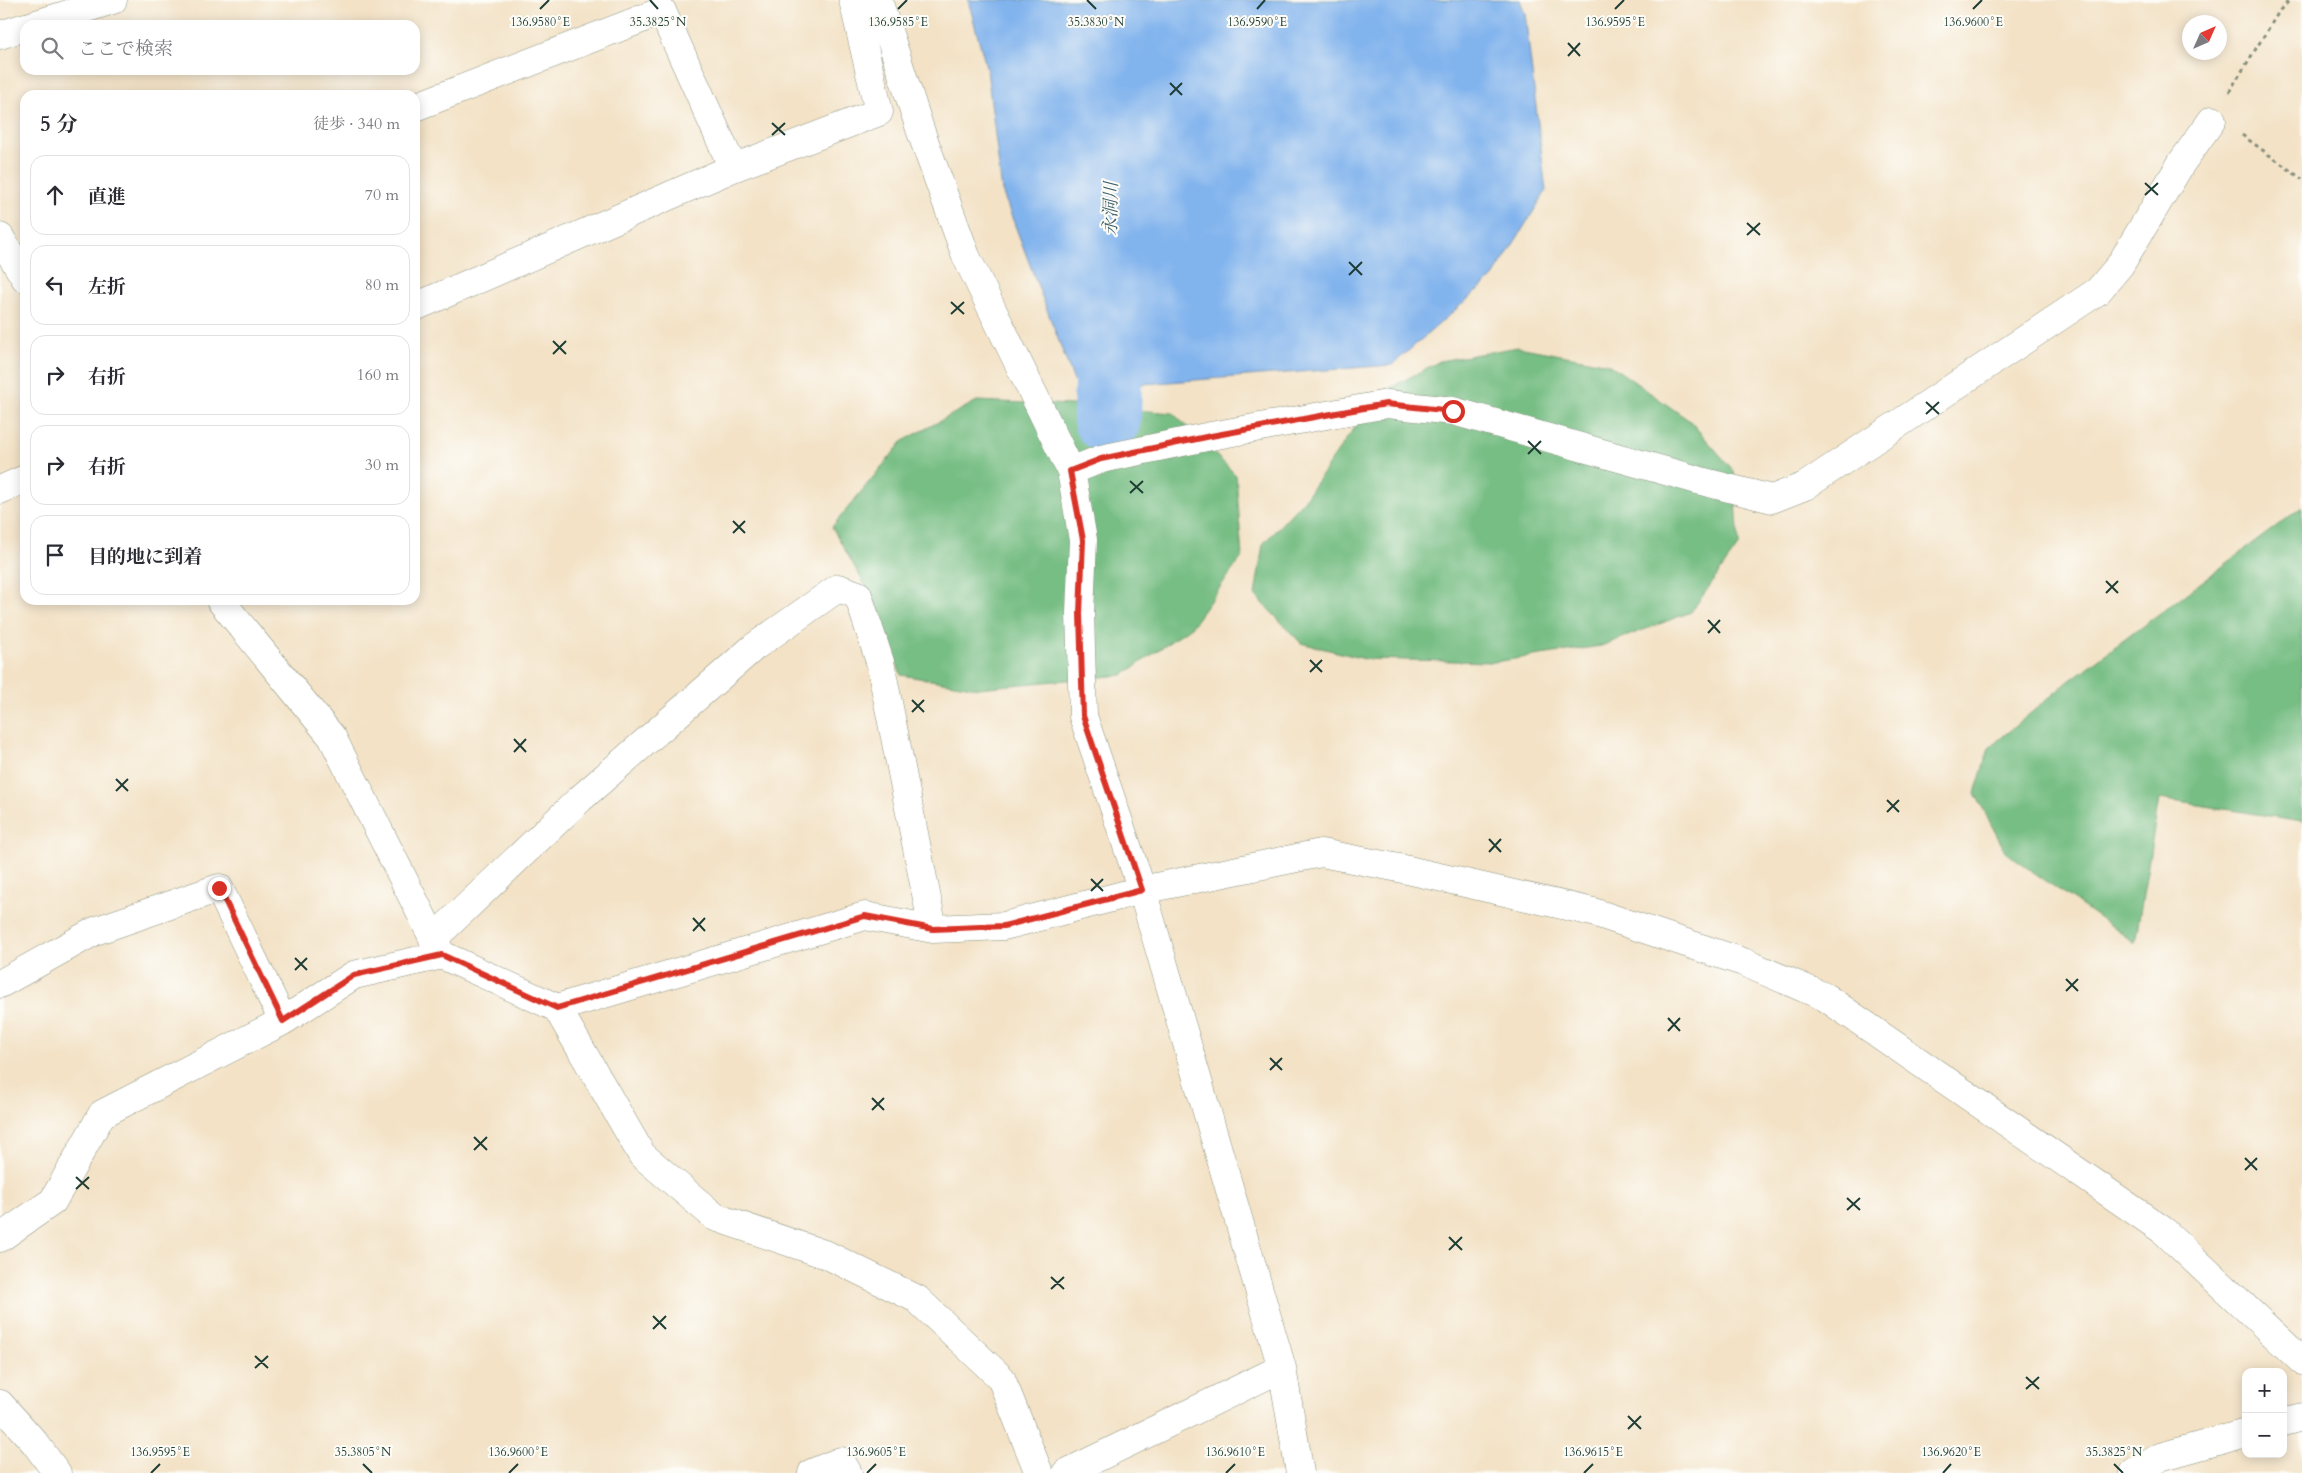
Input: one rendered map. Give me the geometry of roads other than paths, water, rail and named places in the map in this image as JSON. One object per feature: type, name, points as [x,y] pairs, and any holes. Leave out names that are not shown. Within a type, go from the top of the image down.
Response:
[{"type":"street","points":[[420,305],[733,168],[878,112],[853,0]]},
{"type":"street","points":[[878,0],[921,132],[966,256],[1070,471],[1083,540],[1080,613],[1083,716],[1142,890],[1282,1368],[1300,1473]]},
{"type":"street","points":[[48,20],[97,3]]},
{"type":"street","points":[[420,105],[662,11],[733,168]]},
{"type":"street","points":[[0,35],[20,29]]},
{"type":"street","points":[[1070,471],[1110,457],[1211,436],[1386,404],[1453,411],[1701,481],[1772,499],[1806,486],[2098,291],[2120,265],[2182,162],[2212,120]]},
{"type":"street","points":[[0,237],[16,266]]},
{"type":"street","points":[[0,490],[20,481]]},
{"type":"street","points":[[0,1238],[53,1201],[102,1114],[283,1021],[354,975],[438,947],[580,799],[747,653],[838,588],[858,595],[880,662],[933,929]]},
{"type":"street","points":[[224,605],[332,737],[438,947],[557,1008],[642,1154],[715,1217],[827,1255],[917,1298],[1002,1378],[1040,1473]]},
{"type":"street","points":[[557,1008],[865,916],[933,929],[1004,926],[1142,890],[1321,853],[1593,912],[1743,962],[1825,998],[2164,1231],[2302,1361]]},
{"type":"street","points":[[0,984],[95,931],[219,888],[283,1021]]},
{"type":"street","points":[[1066,1473],[1282,1368]]},
{"type":"street","points":[[0,1404],[35,1443],[58,1473]]},
{"type":"street","points":[[2287,1421],[2302,1417]]},
{"type":"street","points":[[2134,1473],[2160,1456],[2242,1434]]},
{"type":"street","points":[[812,1473],[841,1461],[848,1473]]},
{"type":"water","points":[[968,0],[1520,0],[1525,14],[1546,191],[1493,277],[1392,365],[1077,389],[1002,191],[987,70]]},
{"type":"waterway","name":"永洞川","points":[[1107,419],[1110,294]]}]
